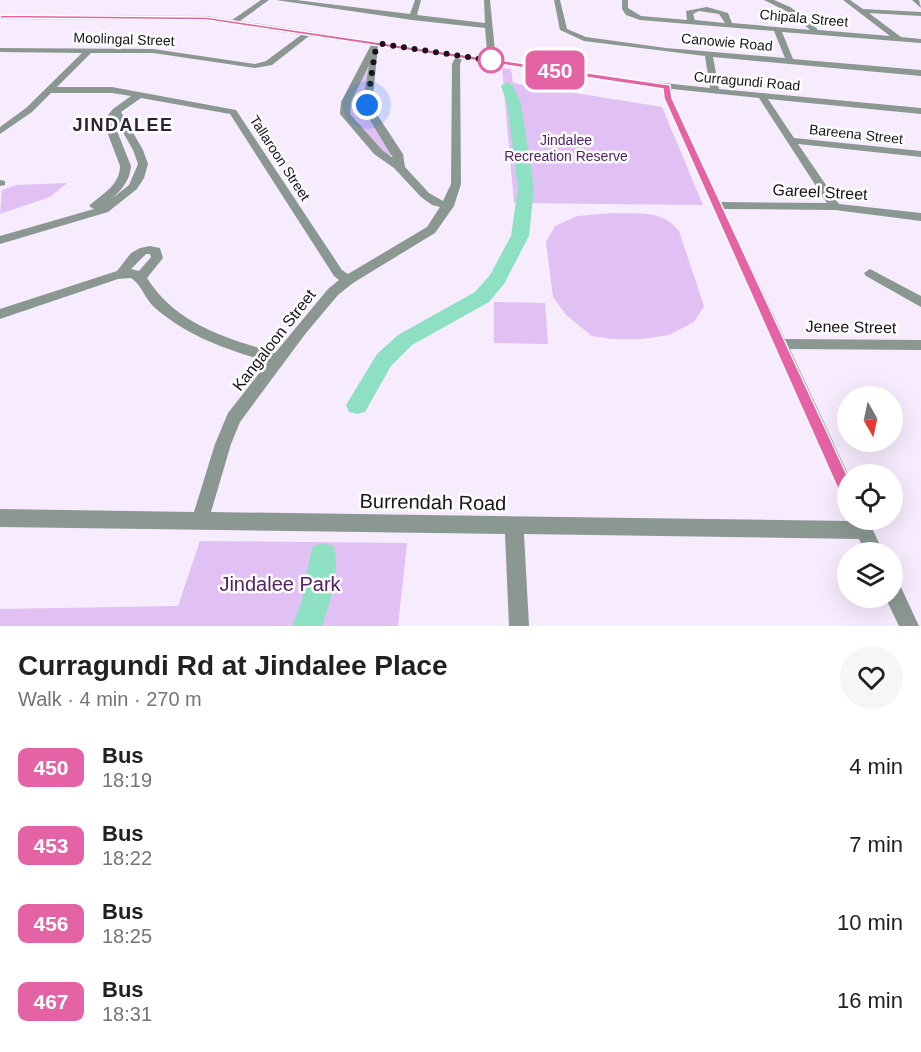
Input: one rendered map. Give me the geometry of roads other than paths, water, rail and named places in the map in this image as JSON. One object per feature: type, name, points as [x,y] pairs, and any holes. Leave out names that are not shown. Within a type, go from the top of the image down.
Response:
[{"type":"street","points":[[233,22],[266,0]]},
{"type":"street","points":[[279,0],[489,26]]},
{"type":"street","points":[[345,9],[354,0]]},
{"type":"street","points":[[412,18],[418,0]]},
{"type":"street","points":[[487,0],[491,54],[487,60]]},
{"type":"street","name":"Canowie Road","points":[[557,0],[564,30],[576,37],[709,54],[921,73]]},
{"type":"street","name":"Chipala Street","points":[[625,0],[624,8],[628,13],[640,18],[921,41]]},
{"type":"street","points":[[767,0],[793,11],[816,33]]},
{"type":"street","points":[[846,0],[899,39]]},
{"type":"street","points":[[915,0],[921,6]]},
{"type":"street","points":[[692,23],[690,13],[695,9],[706,9],[725,15],[729,26]]},
{"type":"street","points":[[862,11],[921,15]]},
{"type":"street","name":"Curragundi Road","points":[[0,17],[190,17],[667,87],[921,111]]},
{"type":"street","points":[[777,30],[790,61]]},
{"type":"street","name":"Moolingal Street","points":[[2,52],[163,51],[250,65],[263,65],[269,63],[308,33]]},
{"type":"street","points":[[379,44],[375,52],[367,107],[398,154],[400,168]]},
{"type":"street","points":[[379,44],[344,110],[378,152],[400,168],[431,200],[448,206]]},
{"type":"street","points":[[0,131],[29,110],[89,50]]},
{"type":"street","points":[[709,54],[715,91]]},
{"type":"street","name":"Kangaloon Street","points":[[200,520],[223,444],[234,418],[277,359],[333,292],[348,280],[431,230],[448,206],[456,184],[456,64],[460,56]]},
{"type":"street","points":[[667,87],[668,98],[837,469]]},
{"type":"street","name":"Tallaroon Street","points":[[50,90],[112,90],[233,112],[338,273],[348,280]]},
{"type":"street","points":[[81,216],[109,196],[126,176],[125,159],[108,121],[116,111],[139,95]]},
{"type":"street","points":[[762,96],[835,207]]},
{"type":"street","points":[[0,240],[104,210],[133,187],[139,178],[143,164],[138,150],[116,111]]},
{"type":"street","name":"Bareena Street","points":[[789,140],[921,154]]},
{"type":"street","name":"Gareel Street","points":[[717,206],[835,207],[921,217]]},
{"type":"street","points":[[121,274],[137,253],[145,250],[156,251],[157,258],[141,277]]},
{"type":"street","points":[[0,314],[121,274],[131,273],[141,277],[153,298],[181,322],[206,335],[277,359]]},
{"type":"street","points":[[870,273],[921,302]]},
{"type":"street","name":"Jenee Street","points":[[781,344],[921,345]]},
{"type":"street","name":"Burrendah Road","points":[[0,518],[514,526],[837,525]]},
{"type":"street","points":[[514,526],[519,626]]},
{"type":"street","points":[[900,608],[909,626]]},
{"type":"waterway","points":[[357,405],[384,360],[405,340],[482,297],[497,279],[520,236],[526,188],[514,103],[507,86]]},
{"type":"waterway","points":[[307,626],[316,601],[323,556]]},
{"type":"district","name":"JINDALEE","points":[[123,125]]},
{"type":"park label","name":"Jindalee Recreation Reserve","points":[[566,148]]},
{"type":"park label","name":"Jindalee Park","points":[[280,584]]}]
